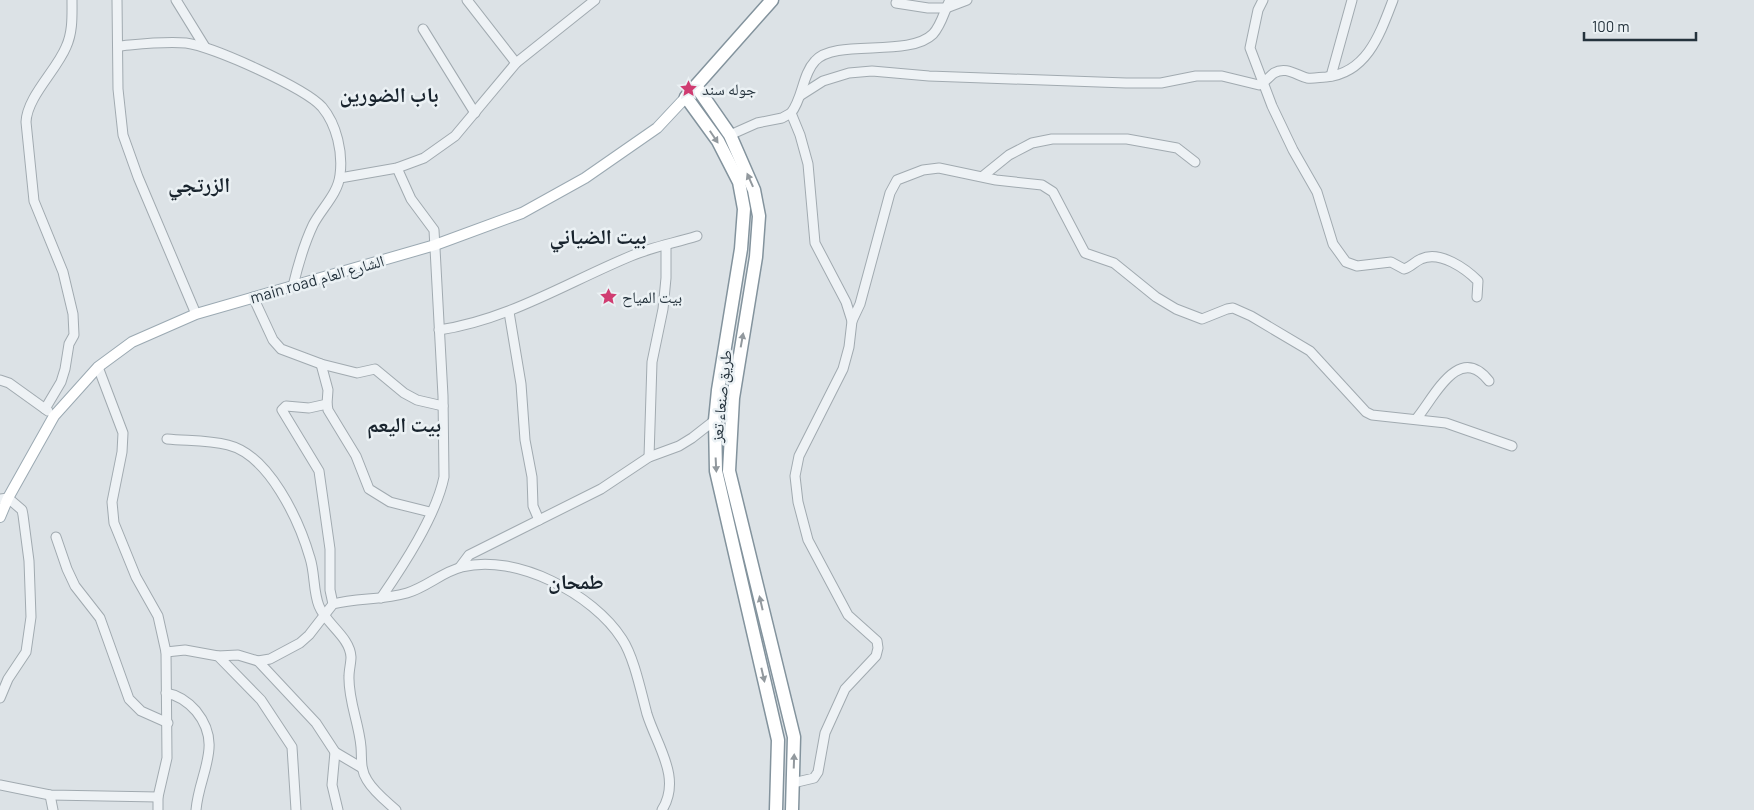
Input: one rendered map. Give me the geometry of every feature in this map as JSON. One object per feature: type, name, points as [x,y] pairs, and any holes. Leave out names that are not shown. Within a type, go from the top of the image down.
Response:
[{"type":"highway","points":[[686,97],[772,0]]},
{"type":"highway","name":"طريق صنعاء تعز","points":[[696,86],[730,135],[754,190],[759,216],[756,256],[730,421],[729,471],[778,678],[794,737],[792,810]]},
{"type":"highway","name":"طريق صنعاء تعز","points":[[686,97],[718,142],[739,182],[744,208],[742,249],[718,390],[715,420],[716,471],[778,740],[776,810]]},
{"type":"highway","points":[[715,420],[730,421]]},
{"type":"main road","name":"main road الشارع العام","points":[[0,517],[4,499],[54,416],[98,367],[132,342],[196,314],[435,244],[522,213],[585,178],[657,128],[686,97]]},
{"type":"street","points":[[45,409],[61,382],[65,369],[69,344],[74,335],[73,314],[63,272],[34,201],[26,113],[67,46],[72,24],[72,0]]},
{"type":"street","points":[[117,0],[120,112],[123,135],[138,176],[196,314]]},
{"type":"street","points":[[176,0],[205,47]]},
{"type":"street","points":[[467,0],[516,63]]},
{"type":"street","points":[[340,178],[397,168],[424,158],[454,136],[516,63],[595,0]]},
{"type":"street","points":[[896,3],[928,8],[967,0]]},
{"type":"street","points":[[1263,0],[1258,10],[1250,48],[1293,150],[1317,192],[1333,244],[1346,262],[1357,266],[1391,262],[1404,269],[1426,257],[1458,263],[1478,281],[1477,297]]},
{"type":"street","points":[[1331,76],[1352,0]]},
{"type":"street","points":[[801,95],[823,81],[849,73],[872,71],[929,76],[1161,83],[1196,76],[1222,76],[1259,85],[1276,72],[1284,70],[1308,78],[1331,76],[1349,71],[1361,63],[1393,0]]},
{"type":"street","points":[[730,135],[757,123],[782,118],[791,113],[801,95],[815,61],[827,54],[890,47],[924,40],[940,25],[948,4]]},
{"type":"street","points":[[423,29],[475,113]]},
{"type":"street","points":[[118,46],[168,42],[205,47],[283,83],[322,106],[330,119],[338,143],[341,158],[340,178],[304,245],[293,286]]},
{"type":"street","points":[[791,113],[800,134],[808,164],[814,242],[842,294],[852,321]]},
{"type":"street","points":[[983,176],[1009,155],[1032,143],[1052,139],[1127,139],[1177,148],[1195,162]]},
{"type":"street","points":[[381,598],[402,568],[442,488],[444,478],[443,406],[434,230],[411,199],[397,168]]},
{"type":"street","points":[[793,783],[814,778],[818,772],[825,733],[833,713],[845,689],[876,656],[878,648],[877,642],[848,615],[808,540],[798,502],[796,485],[798,456],[843,369],[849,347],[852,321],[860,304],[890,193],[897,180],[923,170],[938,168],[1042,185],[1054,192],[1085,253],[1114,263],[1156,297],[1176,309],[1202,319],[1233,308],[1251,316],[1310,350],[1366,412],[1395,419],[1417,418],[1465,428],[1512,446]]},
{"type":"street","points":[[439,330],[465,326],[509,312],[634,254],[697,236]]},
{"type":"street","points":[[649,457],[652,362],[663,309],[667,270],[666,246]]},
{"type":"street","points":[[253,298],[275,344],[289,352],[321,364],[357,373],[375,368],[404,394],[417,400],[443,406]]},
{"type":"street","points":[[509,312],[521,384],[525,440],[532,477],[533,506],[539,520]]},
{"type":"street","points":[[321,364],[328,390],[328,410],[356,456],[369,489],[390,502],[430,512]]},
{"type":"street","points":[[98,367],[123,433],[122,452],[112,502],[114,523],[136,578],[158,616],[166,652],[167,758],[158,797],[158,810]]},
{"type":"street","points":[[1417,418],[1447,377],[1458,370],[1469,368],[1480,370],[1489,381]]},
{"type":"street","points":[[0,380],[9,383],[54,416]]},
{"type":"street","points":[[166,652],[185,650],[218,656],[238,656],[258,661],[270,659],[300,643],[316,629],[332,604],[330,549],[320,471],[282,410],[286,406],[309,408],[327,404]]},
{"type":"street","points":[[460,567],[469,555],[601,489],[649,457],[679,446],[715,420]]},
{"type":"street","points":[[167,439],[206,440],[230,445],[248,454],[264,469],[287,503],[301,529],[311,559],[317,597],[324,616],[339,632],[350,651],[349,676],[362,748],[362,768],[367,780],[377,793],[396,810]]},
{"type":"street","points":[[0,698],[8,679],[24,658],[31,617],[29,560],[23,515],[19,507],[4,499]]},
{"type":"street","points":[[56,537],[75,586],[100,618],[129,699],[141,711],[168,723]]},
{"type":"street","points":[[332,604],[381,598],[424,587],[460,567],[484,564],[510,566],[540,576],[593,606],[622,639],[630,655],[652,731],[671,780],[670,794],[662,810]]},
{"type":"street","points":[[218,656],[261,700],[292,748],[296,810]]},
{"type":"street","points":[[258,661],[316,723],[335,752],[362,768]]},
{"type":"street","points":[[166,693],[184,700],[192,706],[210,738],[209,756],[197,797],[196,810]]},
{"type":"street","points":[[335,752],[332,785],[338,810]]},
{"type":"street","points":[[0,785],[50,795],[158,797]]},
{"type":"street","points":[[50,795],[53,810]]},
{"type":"place","name":"جوله سند","points":[[688,89]]},
{"type":"place","name":"بيت المياح","points":[[608,297]]},
{"type":"district","name":"باب الضورين","points":[[389,95]]},
{"type":"district","name":"الزرتجي","points":[[199,185]]},
{"type":"district","name":"بيت الضياني","points":[[598,237]]},
{"type":"district","name":"بيت اليعم","points":[[404,425]]},
{"type":"district","name":"طمحان","points":[[576,582]]}]
